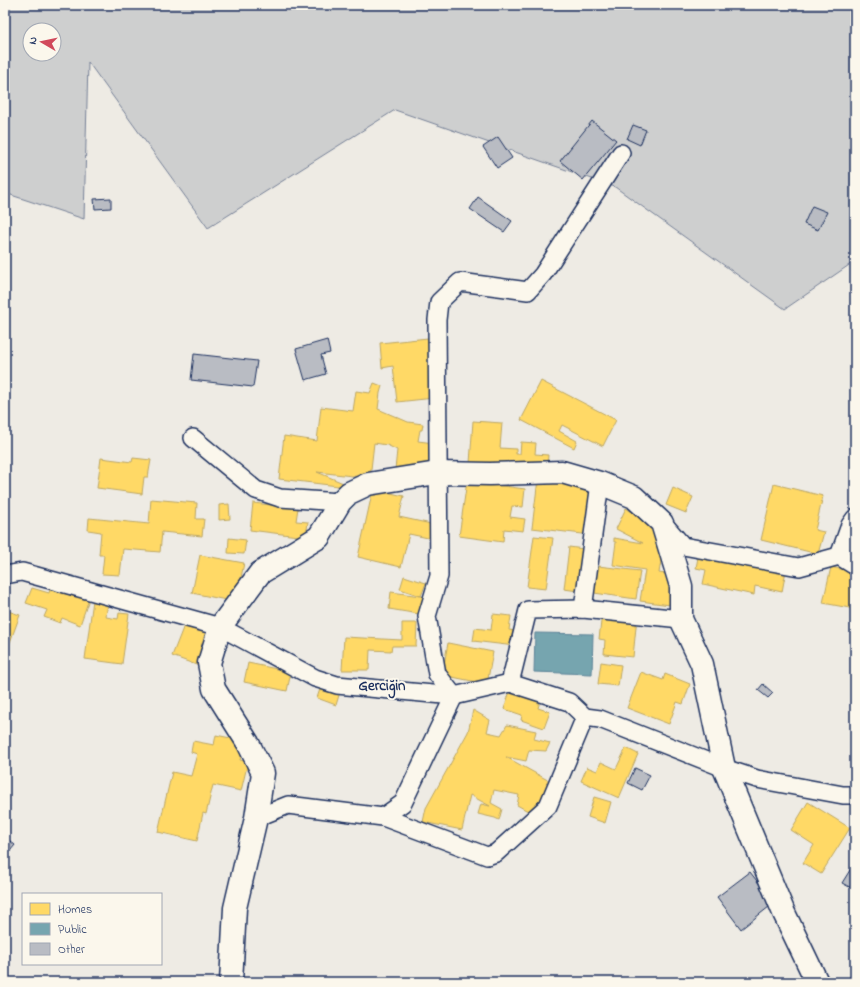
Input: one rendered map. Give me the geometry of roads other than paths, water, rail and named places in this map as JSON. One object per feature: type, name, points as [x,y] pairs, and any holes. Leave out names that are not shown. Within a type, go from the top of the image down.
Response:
[{"type":"street","points":[[454,696],[437,674],[427,616],[439,576],[437,320],[439,302],[460,282],[528,291],[542,274],[621,153]]},
{"type":"street","points":[[193,438],[256,490],[280,498],[340,502]]},
{"type":"street","points":[[231,982],[235,908],[256,818],[263,772],[248,743],[214,689],[209,663],[220,627],[260,573],[319,537],[340,502],[349,493],[368,484],[438,473],[490,474],[562,472],[600,483],[634,497],[662,523],[683,546],[799,567],[839,556],[855,566]]},
{"type":"street","points":[[583,609],[600,483]]},
{"type":"street","points":[[839,556],[850,525],[855,518]]},
{"type":"street","points":[[662,523],[681,586],[681,619],[702,664],[724,768],[784,913],[817,982]]},
{"type":"street","points":[[5,575],[22,572],[220,627],[315,678],[337,685],[454,696],[510,684],[569,702],[585,716],[600,719],[724,768],[757,779],[843,795],[855,795]]},
{"type":"street","points":[[510,684],[528,610],[583,609],[681,619]]},
{"type":"street","points":[[383,817],[403,803],[454,696]]},
{"type":"street","points":[[256,818],[288,805],[383,817],[487,856],[496,853],[548,806],[585,716]]},
{"type":"district","name":"Gerciğin","points":[[382,685]]}]
